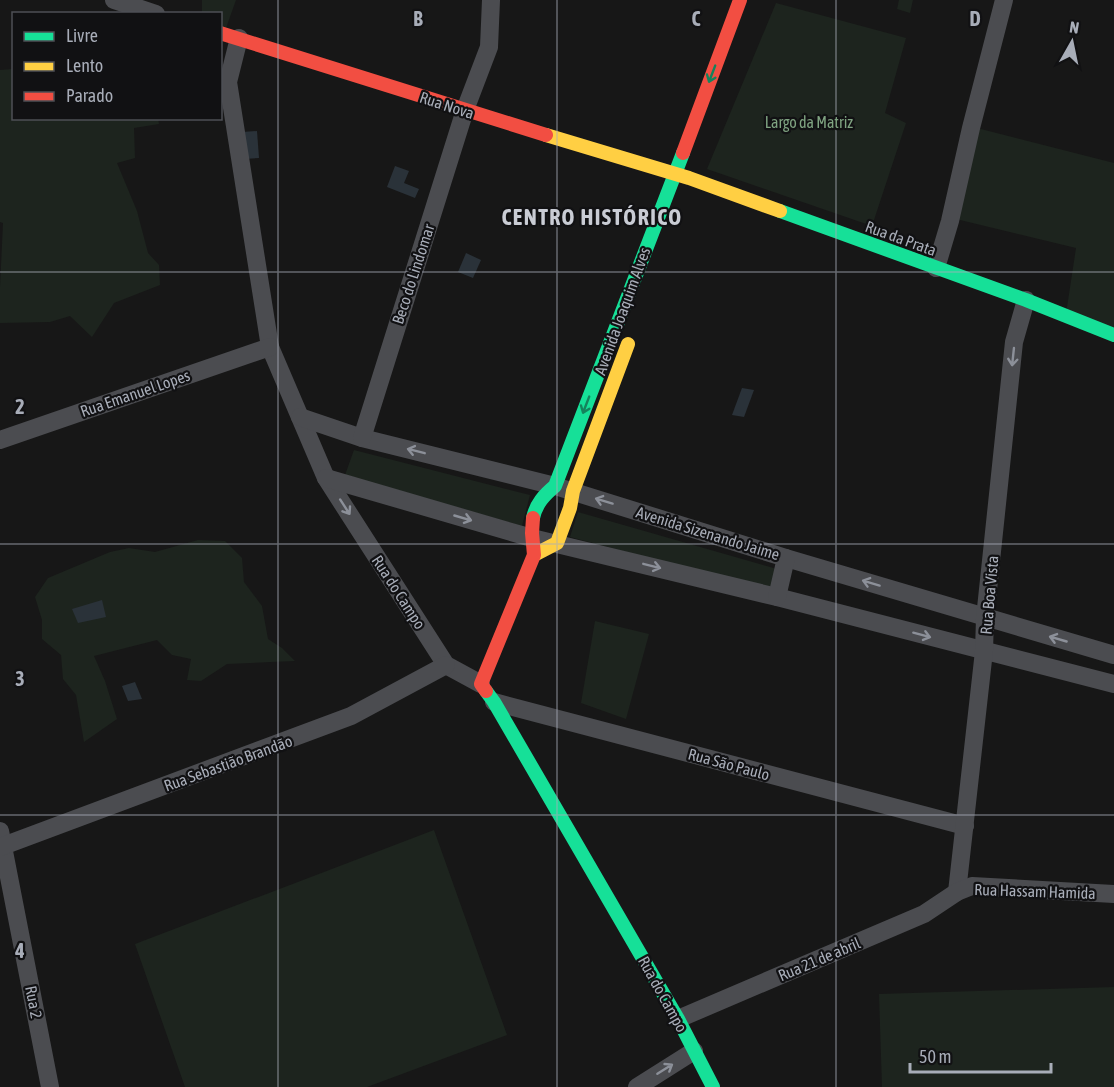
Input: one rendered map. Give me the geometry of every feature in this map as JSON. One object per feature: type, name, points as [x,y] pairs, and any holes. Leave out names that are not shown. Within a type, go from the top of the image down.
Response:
[{"type":"street","points":[[114,0],[150,12]]},
{"type":"street","name":"Beco do Lindomar","points":[[362,438],[465,110],[489,47],[491,0]]},
{"type":"street","name":"Avenida Joaquim Alves","points":[[481,684],[533,546],[533,516],[541,499],[555,486],[675,174],[726,56],[740,0]]},
{"type":"street","points":[[740,39],[754,0]]},
{"type":"street","points":[[936,268],[950,221],[1004,0]]},
{"type":"street","name":"Rua Nova","points":[[222,34],[675,174]]},
{"type":"street","name":"Rua do Campo","points":[[239,38],[228,82],[270,347],[326,478],[446,665],[481,684],[494,702],[678,1019],[713,1087]]},
{"type":"street","name":"Rua da Prata","points":[[675,174],[1026,300],[1114,335]]},
{"type":"street","points":[[633,281],[649,287]]},
{"type":"street","name":"Rua Boa Vista","points":[[957,892],[984,651],[985,618],[1014,342],[1026,300]]},
{"type":"street","name":"Avenida Joaquim Alves","points":[[557,543],[570,508],[573,491],[633,330]]},
{"type":"street","name":"Rua Emanuel Lopes","points":[[0,440],[270,347]]},
{"type":"street","name":"Avenida Sizenando Jaime","points":[[300,417],[362,438],[573,491],[786,558],[1114,655]]},
{"type":"street","points":[[326,478],[533,546],[557,543],[1114,684]]},
{"type":"street","points":[[777,597],[786,558]]},
{"type":"street","name":"Rua Sebastião Brandão","points":[[1,841],[351,716],[446,665]]},
{"type":"street","name":"Rua São Paulo","points":[[494,702],[965,826]]},
{"type":"street","name":"Rua 2","points":[[1,841],[50,1087]]},
{"type":"street","name":"Rua Hassam Hamida","points":[[957,892],[972,886],[1114,894]]},
{"type":"street","name":"Rua 21 de abril","points":[[678,1019],[924,914],[957,892]]},
{"type":"street","points":[[637,1087],[694,1051]]},
{"type":"green space","points":[[202,0],[236,0],[226,28],[222,27],[222,12],[202,12]]},
{"type":"green space","points":[[899,0],[913,0],[910,13],[897,9]]},
{"type":"green space","name":"Largo da Matriz","points":[[776,3],[906,38],[885,113],[906,123],[872,226],[707,169]]},
{"type":"green space","points":[[12,69],[12,120],[158,120],[159,124],[134,128],[135,158],[117,163],[137,211],[148,253],[159,265],[160,285],[114,303],[92,337],[70,316],[50,322],[0,323],[3,223],[0,222],[0,70]]},
{"type":"green space","points":[[977,128],[1114,163],[1114,330],[1066,314],[1076,248],[956,219]]},
{"type":"green space","points":[[354,450],[530,495],[522,526],[345,475]]},
{"type":"green space","points":[[578,512],[777,569],[773,589],[570,537]]},
{"type":"green space","points":[[198,540],[225,541],[242,558],[244,582],[262,606],[268,639],[282,648],[295,661],[227,664],[201,681],[187,680],[191,659],[172,655],[157,640],[94,656],[117,719],[84,742],[76,695],[63,679],[61,655],[42,639],[42,620],[35,597],[48,578],[110,552],[129,548],[155,552]]},
{"type":"green space","points":[[595,621],[649,634],[626,719],[581,703]]},
{"type":"green space","points":[[434,830],[507,1035],[367,1087],[185,1087],[135,944]]},
{"type":"green space","points":[[1114,987],[1114,1087],[882,1087],[879,994]]},
{"type":"shaded area","points":[[257,131],[259,158],[244,159],[242,132]]},
{"type":"shaded area","points":[[395,166],[409,171],[404,183],[419,189],[415,198],[387,187]]},
{"type":"shaded area","points":[[466,253],[481,260],[473,278],[458,272]]},
{"type":"shaded area","points":[[742,388],[754,390],[744,417],[732,415]]},
{"type":"shaded area","points":[[102,600],[106,617],[78,623],[72,609]]},
{"type":"shaded area","points":[[135,682],[142,699],[128,701],[122,686]]},
{"type":"traffic: fast","points":[[533,518],[541,500],[555,486],[683,153]]},
{"type":"traffic: fast","points":[[780,211],[1026,300],[1114,335]]},
{"type":"traffic: fast","points":[[486,691],[678,1019],[713,1087]]},
{"type":"traffic: slow","points":[[546,135],[689,178],[780,211]]},
{"type":"traffic: slow","points":[[534,555],[557,543],[570,508],[573,491],[628,344]]},
{"type":"traffic: jam","points":[[683,153],[740,0]]},
{"type":"traffic: jam","points":[[222,34],[546,135]]},
{"type":"traffic: jam","points":[[486,691],[481,684],[534,555],[533,518]]},
{"type":"district","name":"CENTRO HISTÓRICO","points":[[592,217]]}]
